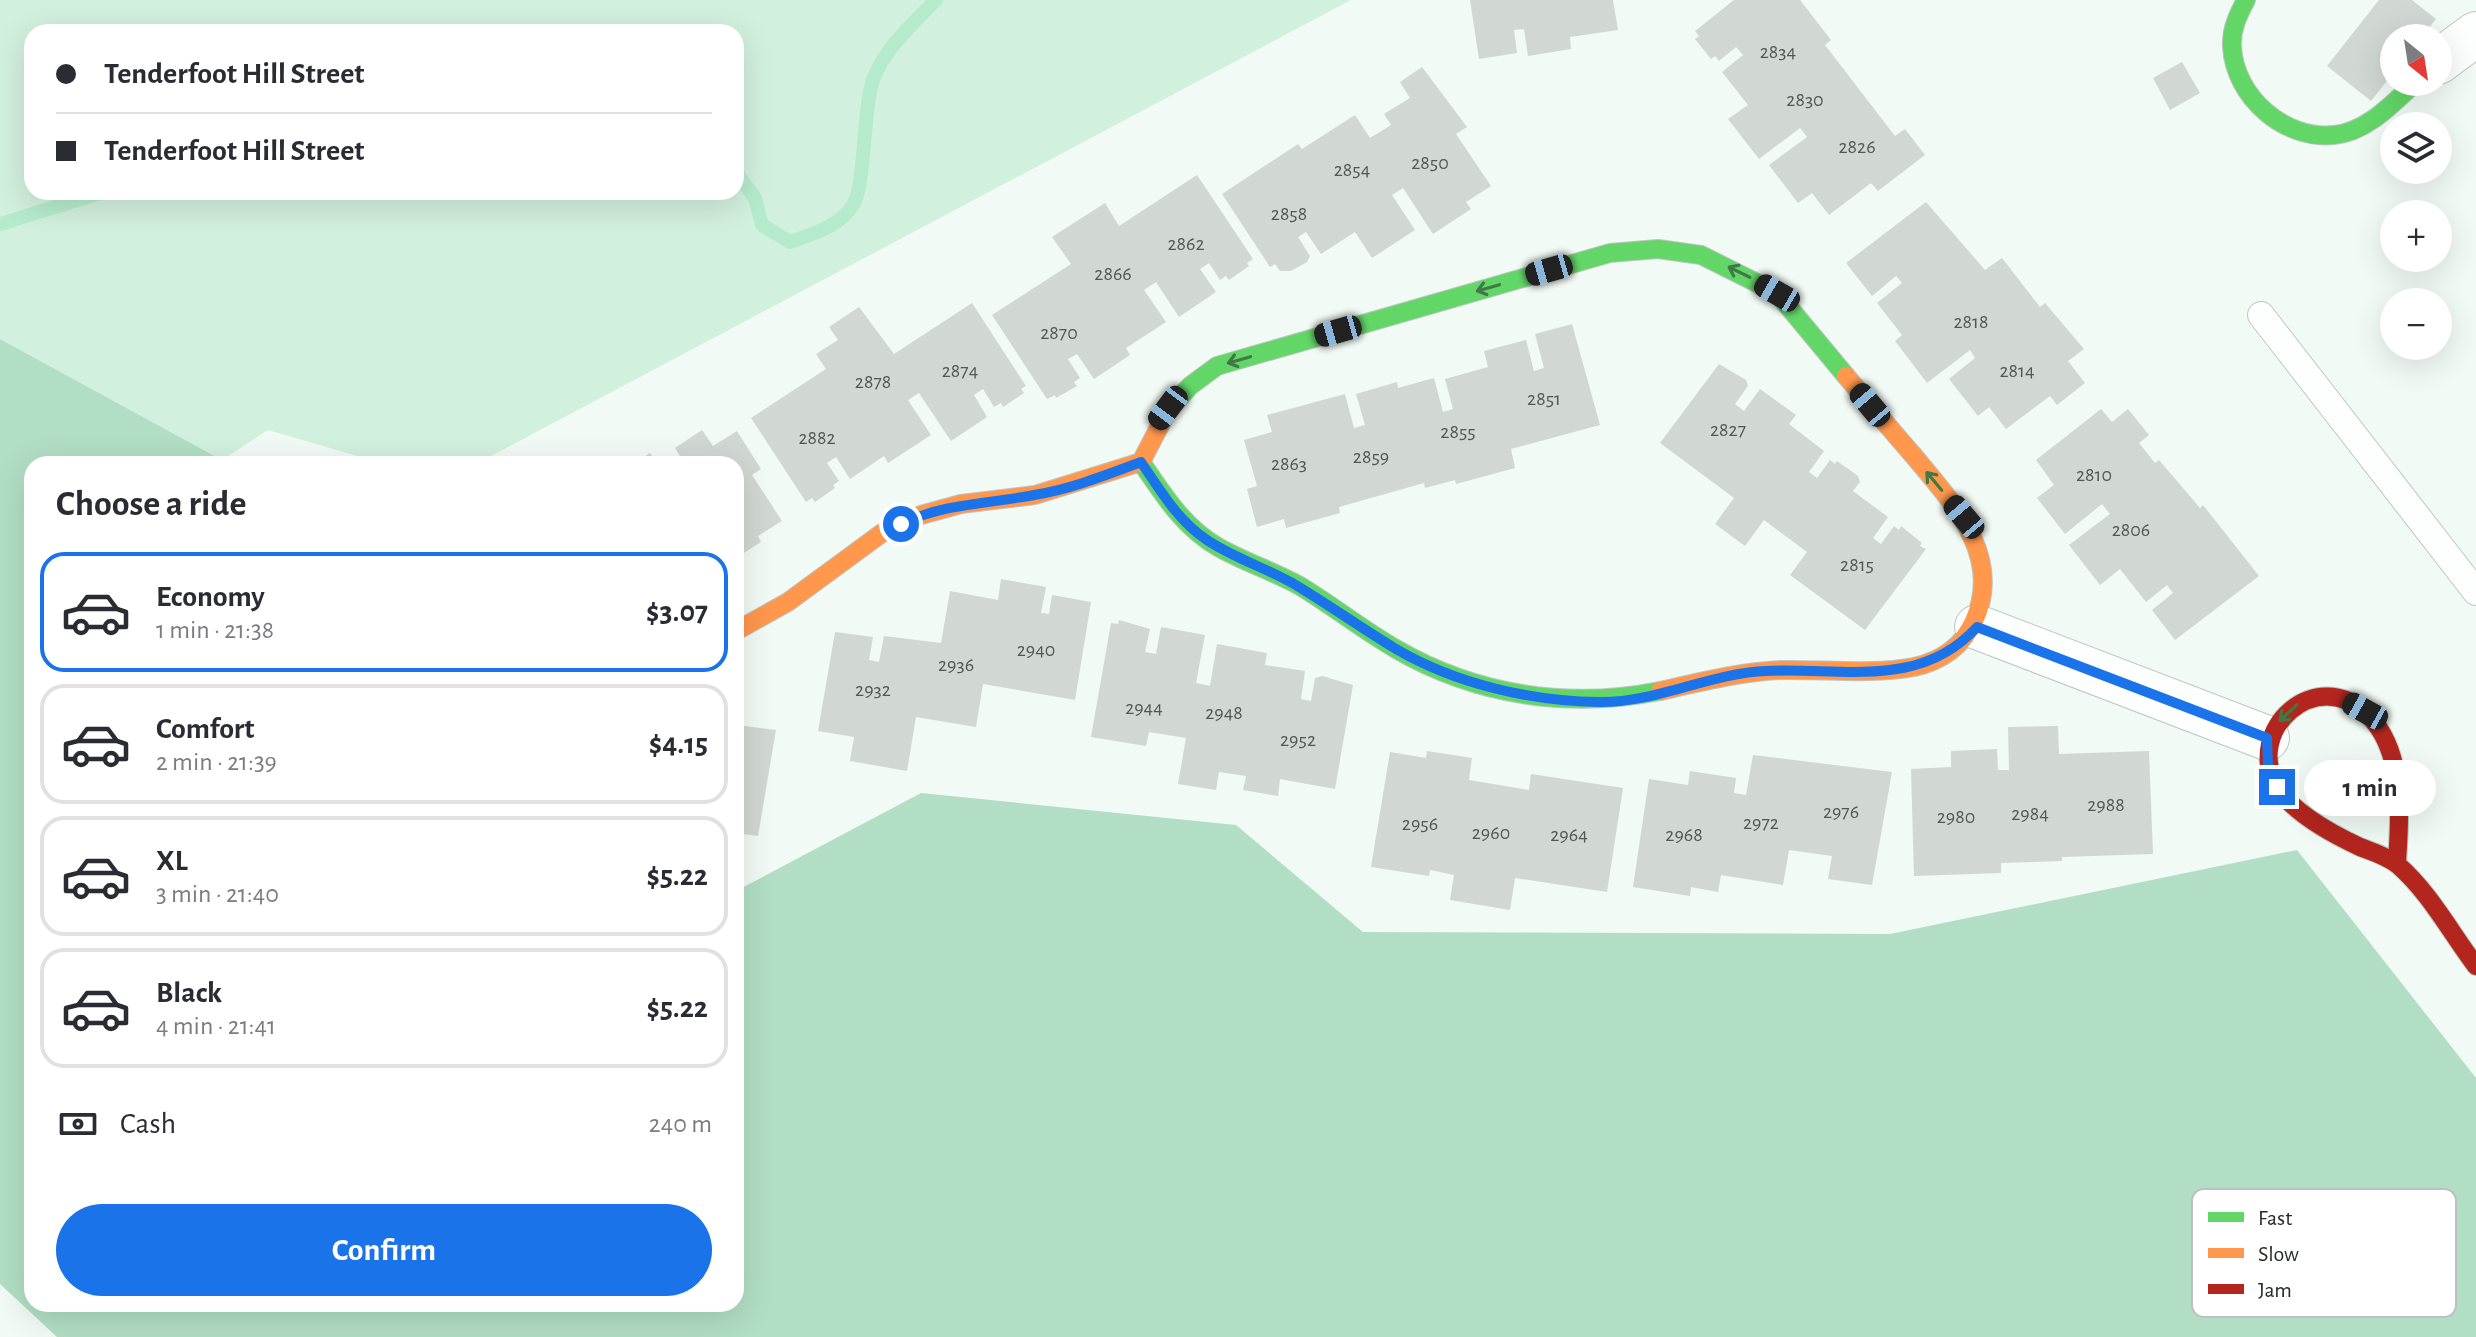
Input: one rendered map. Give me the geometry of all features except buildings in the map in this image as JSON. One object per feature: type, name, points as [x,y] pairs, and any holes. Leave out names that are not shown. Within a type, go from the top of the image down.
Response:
[{"type":"street","points":[[2246,0],[2236,14],[2230,56],[2254,100],[2295,133],[2334,135],[2354,129],[2374,120],[2401,96]]},
{"type":"street","points":[[2452,52],[2476,34]]},
{"type":"street","points":[[1658,249],[1701,255],[1777,293],[1964,517],[1981,551],[1985,587],[1977,627],[1958,648],[1929,663],[1882,672],[1755,671],[1603,703],[1555,700],[1453,676],[1398,650],[1289,580],[1206,540],[1172,508],[1141,462],[1154,426],[1182,390],[1217,366],[1610,253],[1658,249]]},
{"type":"street","points":[[744,627],[788,602],[882,533],[921,515],[961,504],[1035,495],[1080,484],[1141,462]]},
{"type":"street","points":[[1977,627],[2267,738]]},
{"type":"street","points":[[2397,863],[2400,803],[2380,734],[2365,711],[2342,698],[2314,695],[2287,710],[2267,738],[2268,767],[2277,787],[2296,807],[2351,843],[2397,863],[2476,966]]},
{"type":"lane","points":[[2261,315],[2476,592]]},
{"type":"green space","points":[[0,0],[1351,0],[491,456],[357,456],[268,430],[228,456],[215,456],[0,339]]},
{"type":"green space","points":[[0,339],[215,456],[24,456],[24,1306],[0,1284]]},
{"type":"green space","points":[[921,793],[1236,825],[1363,932],[1890,934],[2297,850],[2476,1078],[2476,1337],[57,1337],[30,1312],[744,1312],[744,887]]},
{"type":"waterway","points":[[744,183],[755,198],[762,225],[790,242],[824,229],[847,213],[857,196],[860,183],[869,96],[877,71],[899,38],[936,0]]},
{"type":"waterway","points":[[0,224],[77,200]]},
{"type":"traffic: fast","points":[[2246,0],[2233,34],[2235,65],[2252,98],[2281,123],[2315,135],[2346,133],[2379,115],[2400,96]]},
{"type":"traffic: fast","points":[[1168,410],[1190,386],[1217,366],[1610,253],[1658,249],[1701,255],[1777,293],[1846,376]]},
{"type":"traffic: fast","points":[[1141,462],[1175,509],[1206,539],[1300,586],[1384,642],[1427,665],[1491,688],[1558,698],[1592,699],[1660,691]]},
{"type":"traffic: slow","points":[[1660,691],[1765,671],[1864,671],[1914,667],[1950,651],[1969,630],[1982,597],[1983,574],[1969,531],[1943,492],[1846,376]]},
{"type":"traffic: slow","points":[[744,627],[788,602],[882,533],[921,515],[961,504],[1035,495],[1141,462],[1168,410]]},
{"type":"traffic: jam","points":[[2397,863],[2397,784],[2388,745],[2379,728],[2366,713],[2346,700],[2326,697],[2307,700],[2290,711],[2277,726],[2270,744],[2269,765],[2277,787],[2293,806],[2314,822],[2398,865],[2430,901],[2476,966]]},
{"type":"route","points":[[901,524],[961,504],[1035,495],[1080,484],[1141,462],[1172,508],[1206,540],[1289,580],[1398,650],[1453,676],[1555,700],[1603,703],[1755,671],[1882,672],[1929,663],[1958,648],[1977,627],[2267,738],[2268,767],[2277,787]]}]
